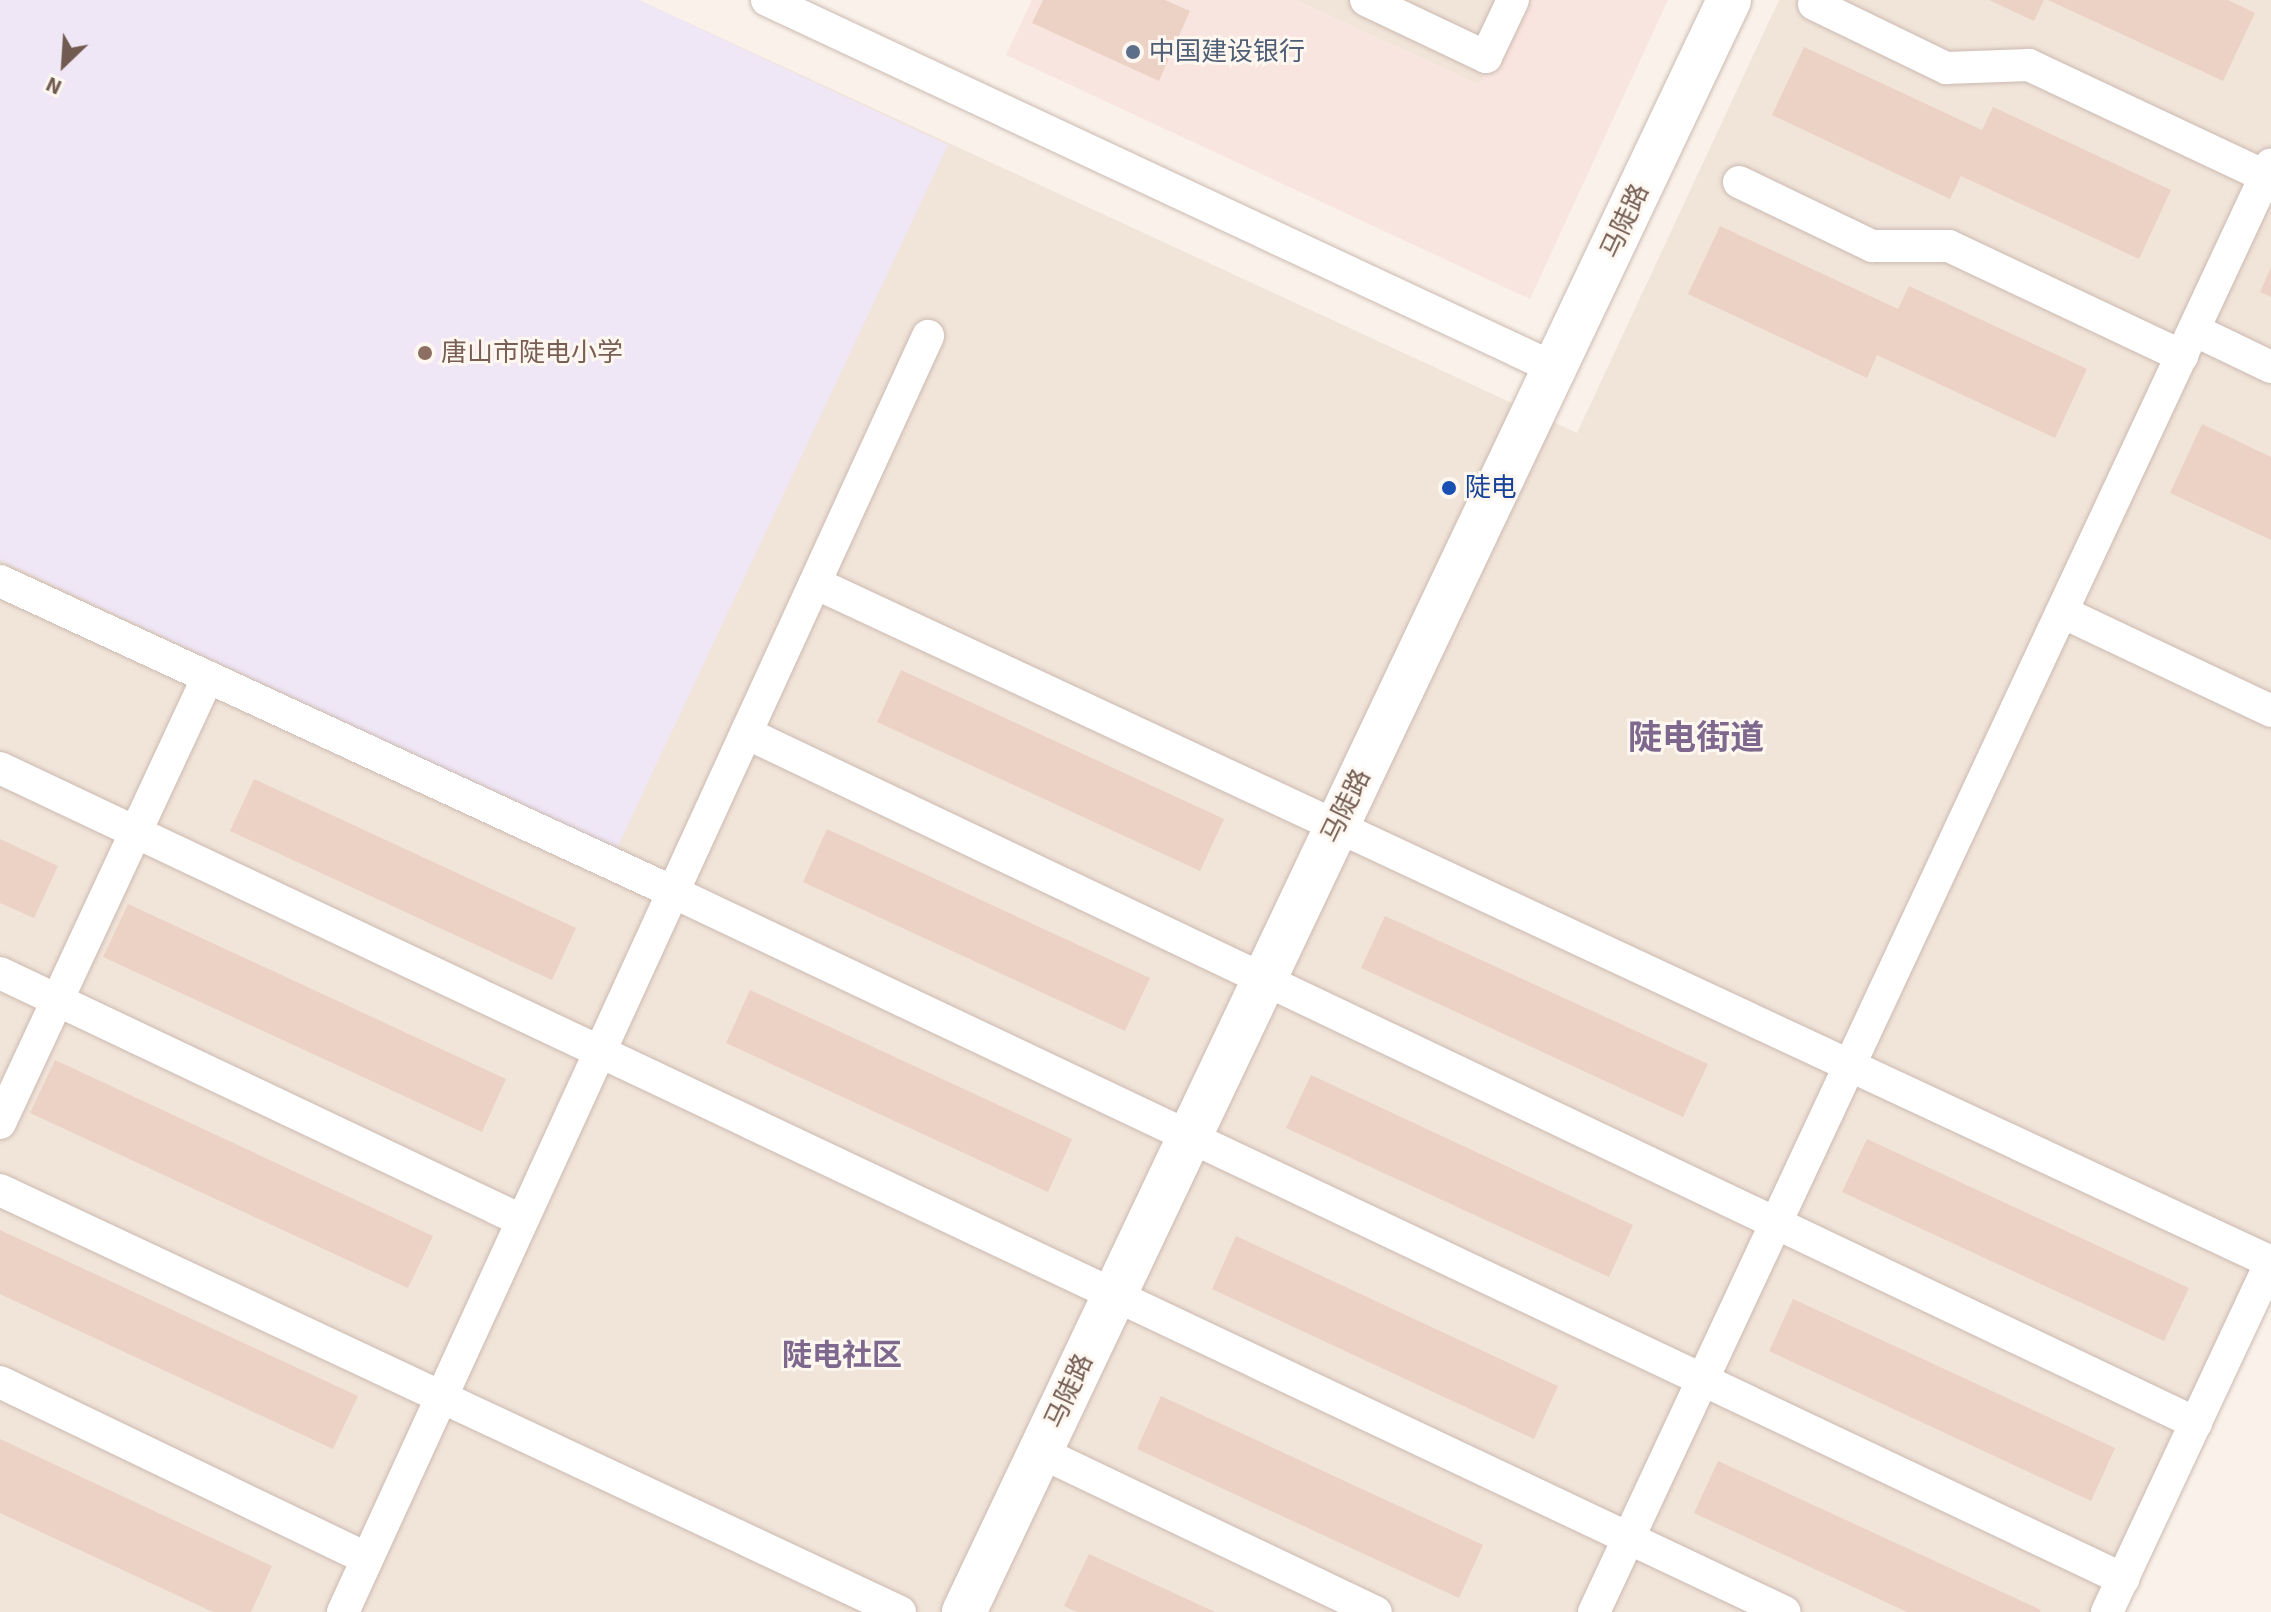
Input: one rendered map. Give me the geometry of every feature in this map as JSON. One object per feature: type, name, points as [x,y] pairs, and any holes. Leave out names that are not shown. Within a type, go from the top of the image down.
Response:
[{"type":"street","points":[[767,0],[1556,369]]},
{"type":"street","points":[[1366,0],[1486,57],[1513,0]]},
{"type":"street","name":"马陡路","points":[[964,1612],[1729,0]]},
{"type":"street","points":[[1594,1612],[2268,170],[2029,65],[1946,68],[1814,4]]},
{"type":"street","points":[[1739,182],[1872,246],[1949,246],[2188,343],[2271,367]]},
{"type":"street","points":[[343,1612],[928,336]]},
{"type":"street","points":[[0,581],[673,892],[2123,1579]]},
{"type":"street","points":[[815,583],[2271,1262],[2107,1612]]},
{"type":"street","points":[[2062,612],[2271,711]]},
{"type":"street","points":[[0,1123],[208,677]]},
{"type":"street","points":[[746,733],[2196,1423]]},
{"type":"street","points":[[0,768],[1785,1612]]},
{"type":"street","points":[[0,973],[521,1220]]},
{"type":"street","points":[[0,1190],[900,1612]]},
{"type":"street","points":[[0,1382],[367,1559]]},
{"type":"street","points":[[1040,1452],[1376,1612]]},
{"type":"shaded area","points":[[0,0],[639,0],[1577,433],[1779,0],[2271,0],[2271,1290],[2120,1612],[0,1612]]},
{"type":"shaded area","name":"唐山市陡电小学","points":[[0,0],[639,0],[948,145],[616,850],[0,560]]},
{"type":"shaded area","points":[[1032,0],[1295,0],[1480,85],[1520,0],[1668,0],[1530,299],[1006,55]]},
{"type":"shaded area","points":[[1295,0],[1520,0],[1480,85]]},
{"type":"building","name":"中国建设银行","points":[[1043,0],[1165,0],[1190,11],[1159,81],[1032,23]]},
{"type":"building","points":[[1989,0],[2044,0],[2034,21]]},
{"type":"building","points":[[2048,0],[2228,0],[2255,13],[2223,81]]},
{"type":"building","points":[[1804,47],[1982,130],[1993,107],[2171,190],[2139,259],[1961,176],[1950,199],[1772,115]]},
{"type":"building","points":[[1720,226],[1898,309],[1909,286],[2087,369],[2055,438],[1877,355],[1867,378],[1688,294]]},
{"type":"building","points":[[2271,267],[2271,297],[2260,292]]},
{"type":"building","points":[[2202,424],[2271,457],[2271,540],[2170,493]]},
{"type":"building","points":[[901,670],[1224,819],[1200,871],[877,722]]},
{"type":"building","points":[[254,779],[576,928],[552,980],[230,831]]},
{"type":"building","points":[[827,829],[1150,978],[1125,1031],[803,882]]},
{"type":"building","points":[[0,839],[58,866],[34,918],[0,903]]},
{"type":"building","points":[[128,904],[506,1079],[482,1132],[103,957]]},
{"type":"building","points":[[1385,916],[1708,1064],[1683,1117],[1361,968]]},
{"type":"building","points":[[750,990],[1072,1139],[1048,1192],[726,1043]]},
{"type":"building","points":[[55,1060],[433,1236],[408,1288],[30,1113]]},
{"type":"building","points":[[1311,1075],[1633,1225],[1609,1277],[1286,1128]]},
{"type":"building","points":[[1867,1139],[2189,1288],[2164,1341],[1842,1192]]},
{"type":"building","points":[[0,1230],[358,1396],[333,1449],[0,1294]]},
{"type":"building","points":[[1236,1236],[1558,1386],[1534,1439],[1212,1289]]},
{"type":"building","points":[[1793,1299],[2115,1448],[2091,1501],[1769,1351]]},
{"type":"building","points":[[1161,1396],[1483,1545],[1459,1598],[1137,1449]]},
{"type":"building","points":[[0,1439],[272,1566],[251,1612],[213,1612],[0,1513]]},
{"type":"building","points":[[1718,1461],[2041,1610],[1907,1612],[1694,1513]]},
{"type":"building","points":[[1089,1554],[1215,1612],[1077,1612],[1064,1606]]},
{"type":"place","name":"中国建设银行","points":[[1133,52]]},
{"type":"place","name":"唐山市陡电小学","points":[[425,353]]},
{"type":"place","name":"陡电","points":[[1449,488]]},
{"type":"district","name":"陡电街道","points":[[1696,739]]},
{"type":"district","name":"陡电社区","points":[[842,1356]]}]
